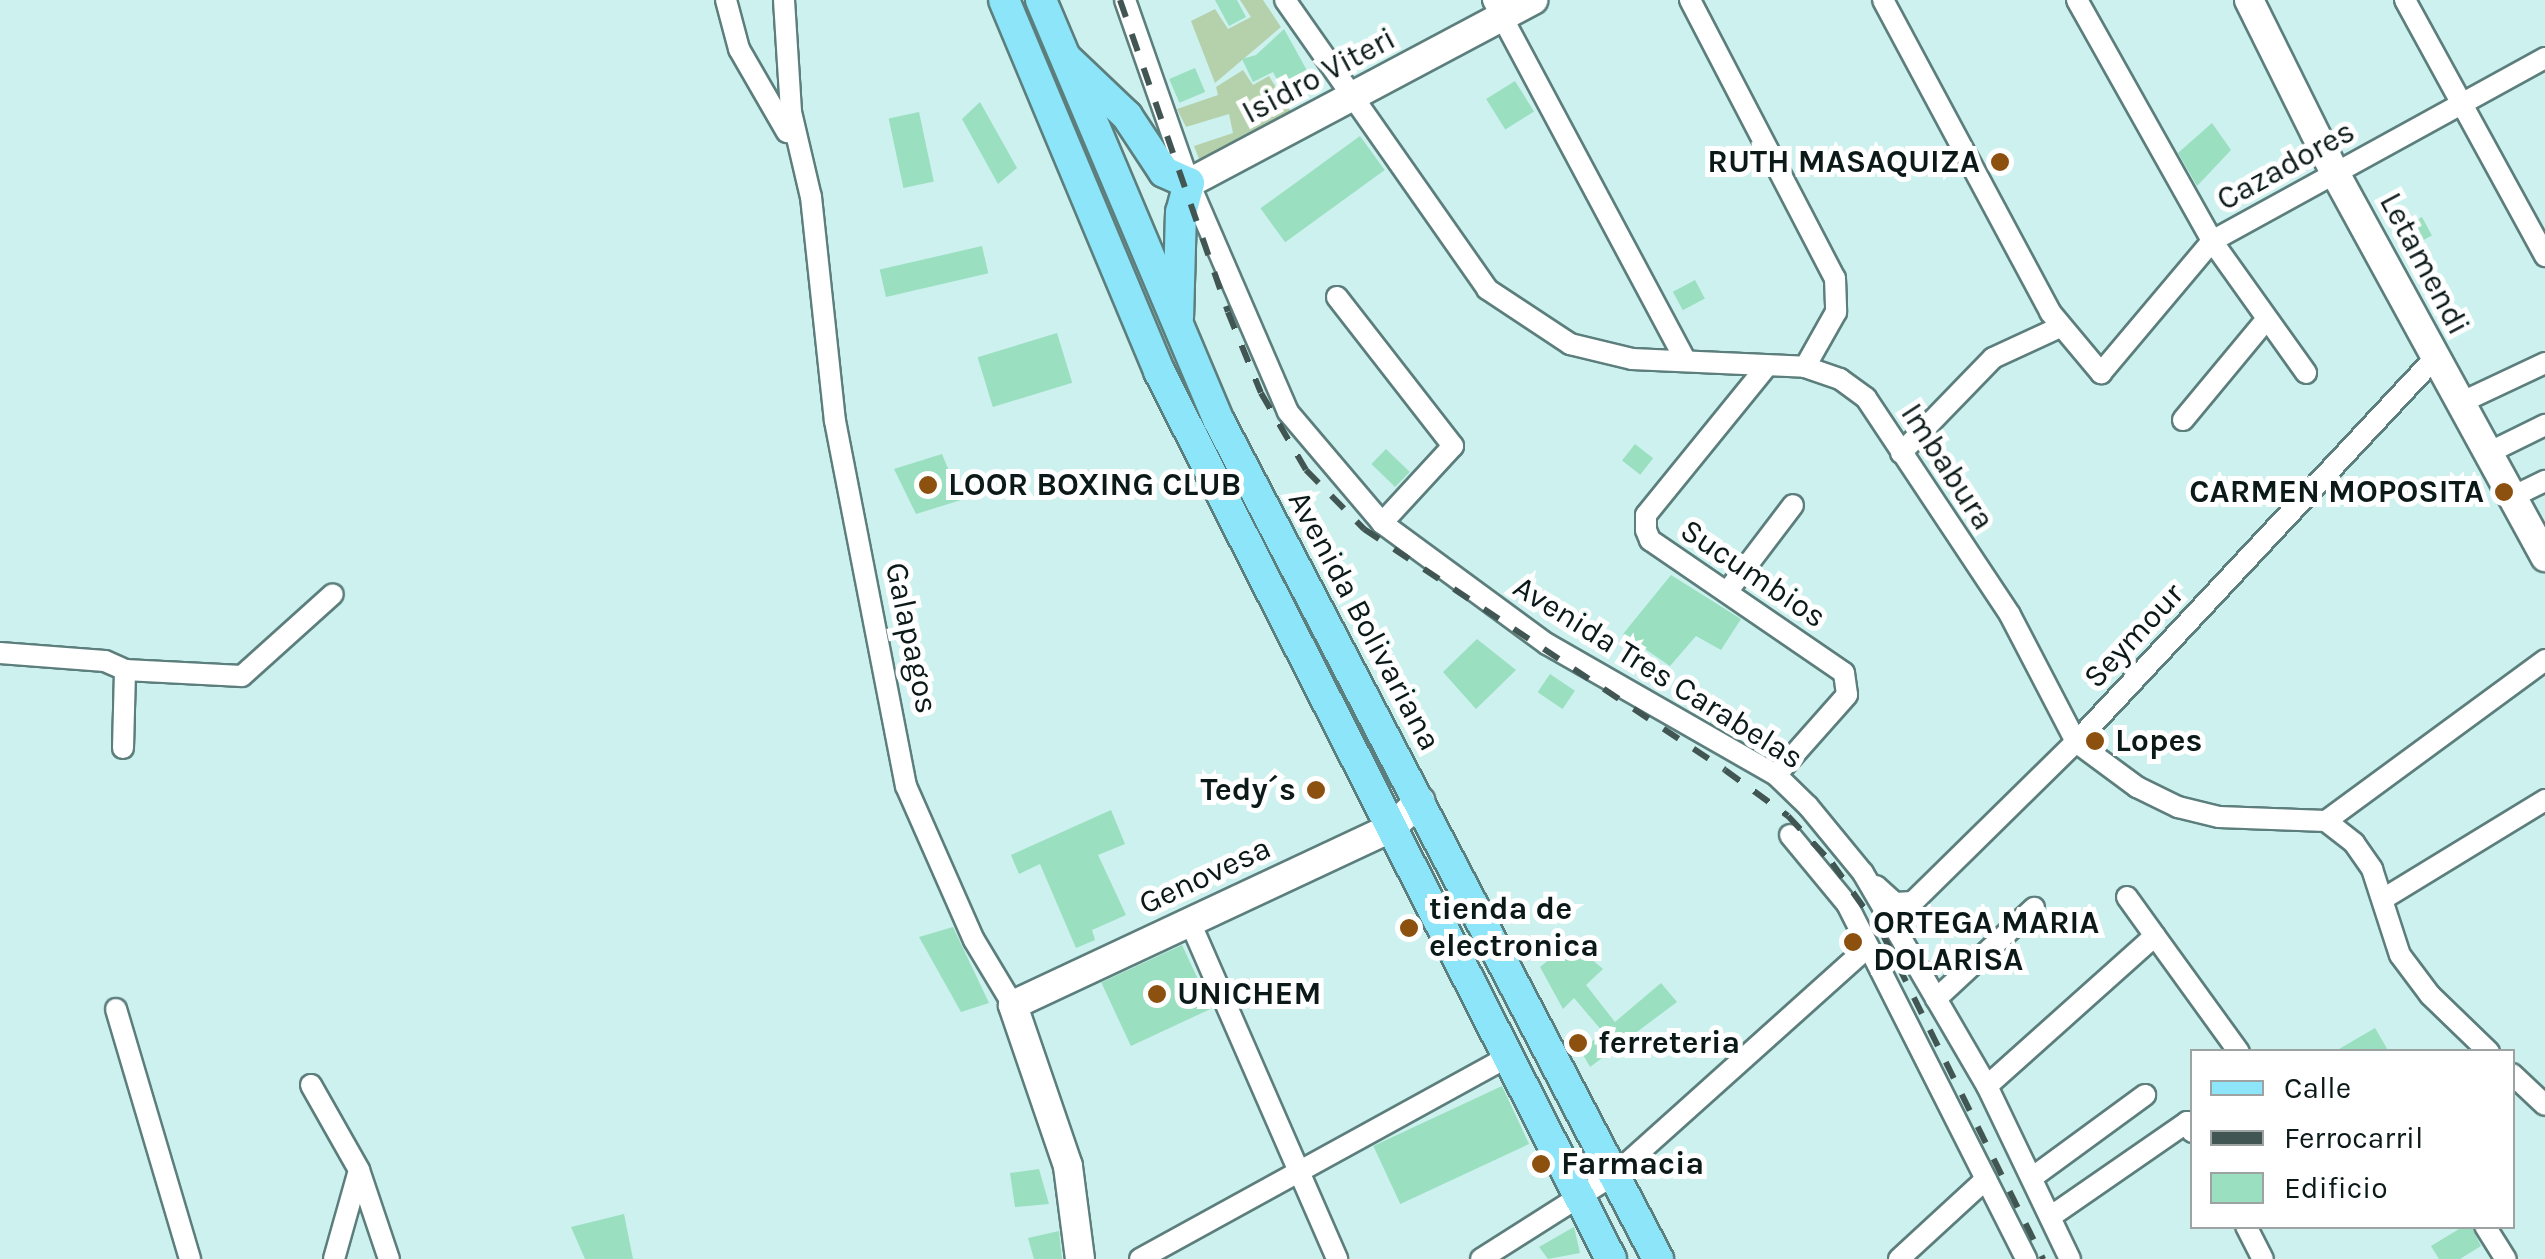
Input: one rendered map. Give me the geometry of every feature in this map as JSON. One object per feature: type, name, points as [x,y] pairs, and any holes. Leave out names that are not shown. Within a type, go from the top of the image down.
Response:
[{"type":"main road","name":"Avenida Bolivariana","points":[[1004,0],[1159,372],[1611,1259]]},
{"type":"main road","name":"Avenida Bolivariana","points":[[1040,0],[1177,330],[1658,1259]]},
{"type":"main road","points":[[1061,53],[1126,116],[1164,172],[1190,183],[1181,212],[1177,330]]},
{"type":"street","points":[[726,0],[739,49],[802,153]]},
{"type":"street","name":"Galapagos","points":[[784,0],[791,112],[802,153],[852,531],[906,786],[974,940],[1013,1005],[1068,1166],[1080,1259]]},
{"type":"street","name":"Avenida Tres Carabelas","points":[[1124,0],[1190,183],[1288,412],[1382,524],[1547,644],[1776,775],[1863,874],[1987,1086],[2070,1259]]},
{"type":"street","name":"Imbabura","points":[[1284,0],[1358,96],[1487,289],[1570,344],[1632,359],[1804,366],[1840,380],[1866,398],[2010,615],[2076,742],[2136,787],[2178,808],[2219,817],[2326,821]]},
{"type":"street","name":"Isidro Viteri","points":[[1190,183],[1358,96],[1498,9],[1533,0]]},
{"type":"street","points":[[1690,0],[1835,278],[1836,312],[1804,366]]},
{"type":"street","points":[[1883,0],[2060,327],[1993,358],[1901,454]]},
{"type":"street","points":[[2078,0],[2212,242],[2306,373]]},
{"type":"street","name":"Letamendi","points":[[2249,0],[2335,172],[2545,557]]},
{"type":"street","points":[[2405,0],[2465,102],[2545,256]]},
{"type":"street","points":[[1498,9],[1686,362]]},
{"type":"street","name":"Cazadores","points":[[2060,327],[2096,372],[2109,368],[2212,242],[2545,58]]},
{"type":"street","points":[[1337,297],[1453,446],[1382,524]]},
{"type":"street","points":[[2183,420],[2267,319]]},
{"type":"street","name":"Seymour","points":[[1863,874],[1894,903],[1912,902],[2076,742],[2435,358]]},
{"type":"street","points":[[2460,403],[2545,363]]},
{"type":"street","name":"Sucumbios","points":[[1767,366],[1646,515],[1650,540],[1844,673],[1850,684],[1799,756],[1776,775]]},
{"type":"street","points":[[2488,454],[2545,424]]},
{"type":"street","points":[[2512,497],[2545,480]]},
{"type":"street","points":[[1727,592],[1793,506]]},
{"type":"street","points":[[0,653],[104,662],[126,670],[242,676],[333,594]]},
{"type":"street","points":[[2486,1049],[2430,995],[2400,955],[2384,899],[2354,843],[2326,821],[2545,660]]},
{"type":"street","points":[[123,748],[126,670]]},
{"type":"street","points":[[2384,899],[2545,800]]},
{"type":"street","name":"Genovesa","points":[[1013,1005],[1391,828],[1420,801]]},
{"type":"street","points":[[1790,836],[1830,878],[1868,946],[2026,1259]]},
{"type":"street","points":[[2127,897],[2237,1049]]},
{"type":"street","points":[[1936,999],[2034,908]]},
{"type":"street","points":[[1190,922],[1302,1166],[1337,1259]]},
{"type":"street","points":[[1987,1086],[2156,936]]},
{"type":"street","points":[[1481,1259],[1583,1200],[1868,946]]},
{"type":"street","points":[[116,1009],[190,1259]]},
{"type":"street","points":[[1140,1259],[1302,1166],[1509,1056]]},
{"type":"street","points":[[2515,1077],[2545,1106]]},
{"type":"street","points":[[311,1085],[359,1170],[389,1259]]},
{"type":"street","points":[[2033,1176],[2145,1095]]},
{"type":"street","points":[[2050,1217],[2187,1122],[2190,1128]]},
{"type":"street","points":[[334,1259],[359,1170]]},
{"type":"street","points":[[1900,1259],[1986,1178]]},
{"type":"street","points":[[2487,1229],[2506,1259]]},
{"type":"street","points":[[2248,1231],[2264,1259]]},
{"type":"green space","points":[[1240,0],[1263,0],[1281,27],[1215,83],[1191,21],[1215,9],[1228,29],[1251,17]]},
{"type":"green space","points":[[1243,70],[1253,85],[1269,76],[1293,115],[1201,164],[1194,146],[1233,133],[1229,114],[1186,127],[1177,109],[1218,95],[1216,87]]},
{"type":"building","points":[[1215,0],[1237,0],[1246,17],[1229,26]]},
{"type":"building","points":[[1284,29],[1314,83],[1287,98],[1273,72],[1253,82],[1242,59],[1256,55]]},
{"type":"building","points":[[1195,68],[1205,92],[1179,103],[1169,79]]},
{"type":"building","points":[[1515,81],[1534,112],[1505,130],[1486,99]]},
{"type":"building","points":[[980,102],[1017,168],[998,184],[962,119]]},
{"type":"building","points":[[919,112],[934,181],[903,188],[889,118]]},
{"type":"building","points":[[2212,123],[2231,150],[2197,186],[2178,153]]},
{"type":"building","points":[[1360,136],[1385,170],[1285,242],[1260,208]]},
{"type":"building","points":[[2422,217],[2432,236],[2406,249],[2396,231]]},
{"type":"building","points":[[982,246],[988,273],[886,297],[880,270]]},
{"type":"building","points":[[1695,280],[1705,299],[1683,310],[1673,292]]},
{"type":"building","points":[[1057,333],[1072,383],[993,407],[978,357]]},
{"type":"building","points":[[1635,444],[1653,458],[1640,475],[1622,461]]},
{"type":"building","points":[[1386,449],[1410,472],[1395,487],[1371,464]]},
{"type":"building","name":"LOOR BOXING CLUB","points":[[942,454],[961,500],[916,514],[894,469]]},
{"type":"building","points":[[1671,575],[1741,619],[1721,650],[1696,636],[1670,666],[1623,634]]},
{"type":"building","points":[[1477,639],[1516,670],[1476,709],[1443,672]]},
{"type":"building","points":[[1550,674],[1575,691],[1563,709],[1538,692]]},
{"type":"building","points":[[1111,810],[1125,844],[1098,855],[1126,915],[1092,930],[1095,940],[1076,948],[1040,864],[1019,874],[1011,855]]},
{"type":"building","points":[[953,927],[989,1003],[961,1012],[919,937]]},
{"type":"building","points":[[1571,942],[1603,969],[1586,985],[1615,1022],[1661,983],[1677,1002],[1590,1067],[1581,1051],[1603,1032],[1574,998],[1563,1009],[1540,967]]},
{"type":"building","name":"UNICHEM","points":[[1182,945],[1212,1008],[1131,1046],[1101,983]]},
{"type":"building","points":[[2375,1028],[2387,1049],[2339,1049]]},
{"type":"building","points":[[1502,1086],[1529,1144],[1400,1204],[1373,1146]]},
{"type":"building","points":[[1039,1169],[1049,1204],[1015,1207],[1010,1173]]},
{"type":"building","points":[[624,1214],[633,1259],[585,1259],[571,1227]]},
{"type":"building","points":[[1574,1227],[1580,1253],[1548,1259],[1539,1247]]},
{"type":"building","points":[[2459,1229],[2472,1229],[2481,1246],[2460,1259],[2439,1259],[2431,1246]]},
{"type":"building","points":[[1059,1231],[1062,1259],[1034,1259],[1028,1238]]},
{"type":"railway","points":[[1120,0],[1228,312],[1261,393],[1306,470],[1364,529],[1725,770],[1788,816],[1832,863],[1882,933],[2043,1259]]},
{"type":"place","name":"RUTH MASAQUIZA","points":[[2000,162]]},
{"type":"place","name":"LOOR BOXING CLUB","points":[[928,485]]},
{"type":"place","name":"CARMEN MOPOSITA","points":[[2504,492]]},
{"type":"place","name":"Lopes","points":[[2095,741]]},
{"type":"place","name":"Tedy´s","points":[[1316,790]]},
{"type":"place","name":"tienda de electronica","points":[[1409,928]]},
{"type":"place","name":"ORTEGA MARIA DOLARISA","points":[[1853,942]]},
{"type":"place","name":"UNICHEM","points":[[1157,994]]},
{"type":"place","name":"ferreteria","points":[[1578,1043]]},
{"type":"place","name":"Farmacia","points":[[1541,1164]]}]
